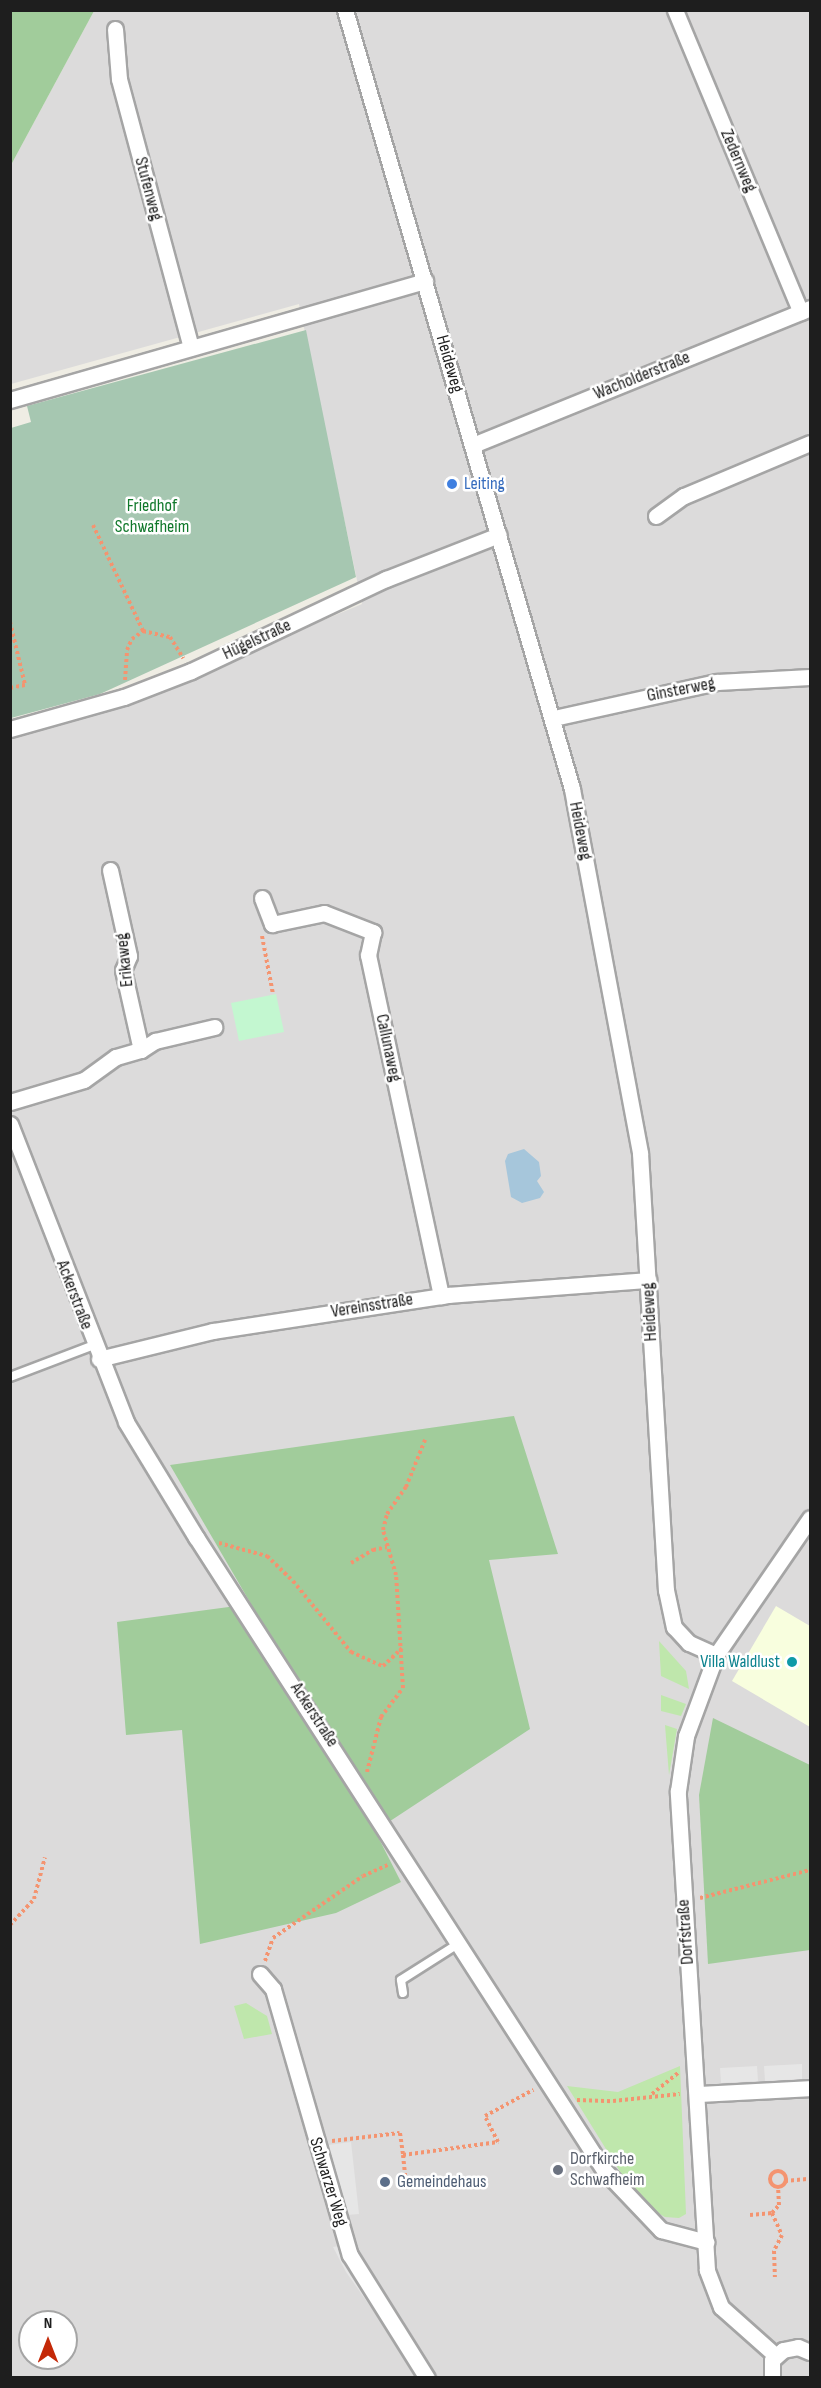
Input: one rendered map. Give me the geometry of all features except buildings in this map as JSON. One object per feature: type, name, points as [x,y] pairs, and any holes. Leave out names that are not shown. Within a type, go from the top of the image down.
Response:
[{"type":"street","name":"Heideweg","points":[[345,10],[554,718],[572,789],[633,1105],[648,1280],[666,1590],[674,1627],[689,1643],[716,1655]]},
{"type":"street","name":"Zedernweg","points":[[675,10],[806,310]]},
{"type":"street","name":"Stufenweg","points":[[115,29],[119,79],[191,348]]},
{"type":"street","points":[[10,400],[425,281]]},
{"type":"street","name":"Wacholderstraße","points":[[473,445],[806,310]]},
{"type":"street","points":[[656,516],[684,496],[809,447]]},
{"type":"street","name":"Hügelstraße","points":[[10,729],[124,697],[191,671],[386,579],[499,535]]},
{"type":"street","name":"Ginsterweg","points":[[554,718],[717,682],[810,677]]},
{"type":"street","name":"Erikaweg","points":[[110,870],[129,956],[123,970],[141,1050]]},
{"type":"street","points":[[262,898],[272,924]]},
{"type":"street","name":"Callunaweg","points":[[272,924],[324,913],[373,932],[368,955],[441,1296]]},
{"type":"street","points":[[10,1102],[84,1080],[116,1057],[141,1050],[155,1041],[214,1027]]},
{"type":"street","name":"Ackerstraße","points":[[10,1124],[126,1422],[196,1537],[604,2170],[637,2208],[662,2230],[706,2242]]},
{"type":"street","name":"Vereinsstraße","points":[[97,1352],[213,1331],[441,1296],[648,1280]]},
{"type":"street","name":"Dorfstraße","points":[[775,2355],[721,2307],[707,2270],[678,1791],[686,1736],[716,1655],[810,1518]]},
{"type":"street","name":"Schwarzer Weg","points":[[260,1974],[273,1989],[350,2254],[427,2378]]},
{"type":"street","points":[[697,2094],[810,2088]]},
{"type":"street","points":[[772,2378],[770,2367],[775,2355],[790,2347],[810,2352]]},
{"type":"lane","points":[[10,1377],[97,1352]]},
{"type":"lane","points":[[403,1993],[401,1980],[458,1944]]},
{"type":"path","points":[[93,525],[143,631]]},
{"type":"path","points":[[10,622],[25,685],[10,688]]},
{"type":"path","points":[[124,666],[132,639],[143,631],[170,637],[191,671]]},
{"type":"path","points":[[272,924],[260,926],[273,994]]},
{"type":"path","points":[[363,1793],[381,1717],[403,1688],[403,1648],[396,1575],[383,1530],[387,1514],[406,1487],[425,1440]]},
{"type":"path","points":[[196,1537],[267,1556],[294,1581],[351,1652],[383,1666],[403,1648]]},
{"type":"path","points":[[351,1563],[373,1550],[387,1547]]},
{"type":"path","points":[[10,1925],[34,1899],[45,1857]]},
{"type":"path","points":[[260,1974],[273,1938],[363,1875],[402,1859]]},
{"type":"path","points":[[684,1900],[810,1870]]},
{"type":"path","points":[[652,2094],[695,2057]]},
{"type":"path","points":[[403,2155],[498,2142],[485,2116],[547,2082]]},
{"type":"path","points":[[558,2099],[613,2101],[652,2094],[697,2094]]},
{"type":"path","points":[[316,2142],[400,2133],[405,2175]]},
{"type":"path","points":[[750,2215],[772,2213],[779,2205],[778,2187],[771,2181],[772,2174],[781,2172],[785,2181]]},
{"type":"path","points":[[778,2187],[785,2181],[810,2179]]},
{"type":"path","points":[[772,2213],[782,2235],[774,2251],[775,2277]]},
{"type":"shaded area","points":[[94,11],[810,11],[810,2377],[11,2377],[11,735],[126,703],[362,604],[299,304],[11,384],[11,165]]},
{"type":"shaded area","points":[[776,1606],[810,1626],[810,1727],[732,1681]]},
{"type":"shaded area","points":[[802,2064],[802,2079],[765,2081],[764,2066]]},
{"type":"shaded area","points":[[757,2066],[758,2081],[721,2083],[720,2068]]},
{"type":"shaded area","points":[[351,2142],[359,2214],[347,2215],[328,2145]]},
{"type":"shaded area","points":[[338,2246],[387,2322],[382,2323],[346,2272],[333,2247]]},
{"type":"green space","points":[[10,11],[94,11],[11,165]]},
{"type":"green space","name":"Friedhof Schwafheim","points":[[306,330],[356,577],[100,694],[11,718],[11,428],[31,422],[27,406]]},
{"type":"green space","points":[[276,994],[284,1032],[239,1041],[231,1003]]},
{"type":"green space","points":[[514,1416],[558,1554],[489,1560],[530,1729],[375,1831],[401,1882],[336,1913],[200,1944],[182,1730],[126,1735],[117,1622],[251,1604],[170,1465]]},
{"type":"green space","points":[[659,1641],[686,1671],[689,1689],[661,1676]]},
{"type":"green space","points":[[661,1695],[686,1704],[681,1716],[661,1711]]},
{"type":"green space","points":[[713,1718],[810,1765],[810,1950],[708,1964],[699,1795]]},
{"type":"green space","points":[[665,1725],[677,1729],[669,1775]]},
{"type":"green space","points":[[246,2003],[267,2016],[272,2034],[244,2039],[234,2006]]},
{"type":"green space","points":[[680,2066],[686,2214],[679,2218],[665,2217],[647,2207],[627,2183],[567,2086],[618,2092]]},
{"type":"water","points":[[524,1149],[539,1162],[541,1176],[537,1181],[544,1192],[540,1198],[522,1203],[511,1197],[505,1161],[508,1154]]},
{"type":"place","name":"Leiting","points":[[452,484]]},
{"type":"place","name":"Villa Waldlust","points":[[792,1662]]},
{"type":"place","name":"Dorfkirche Schwafheim","points":[[558,2170]]},
{"type":"place","name":"Gemeindehaus","points":[[385,2182]]}]
